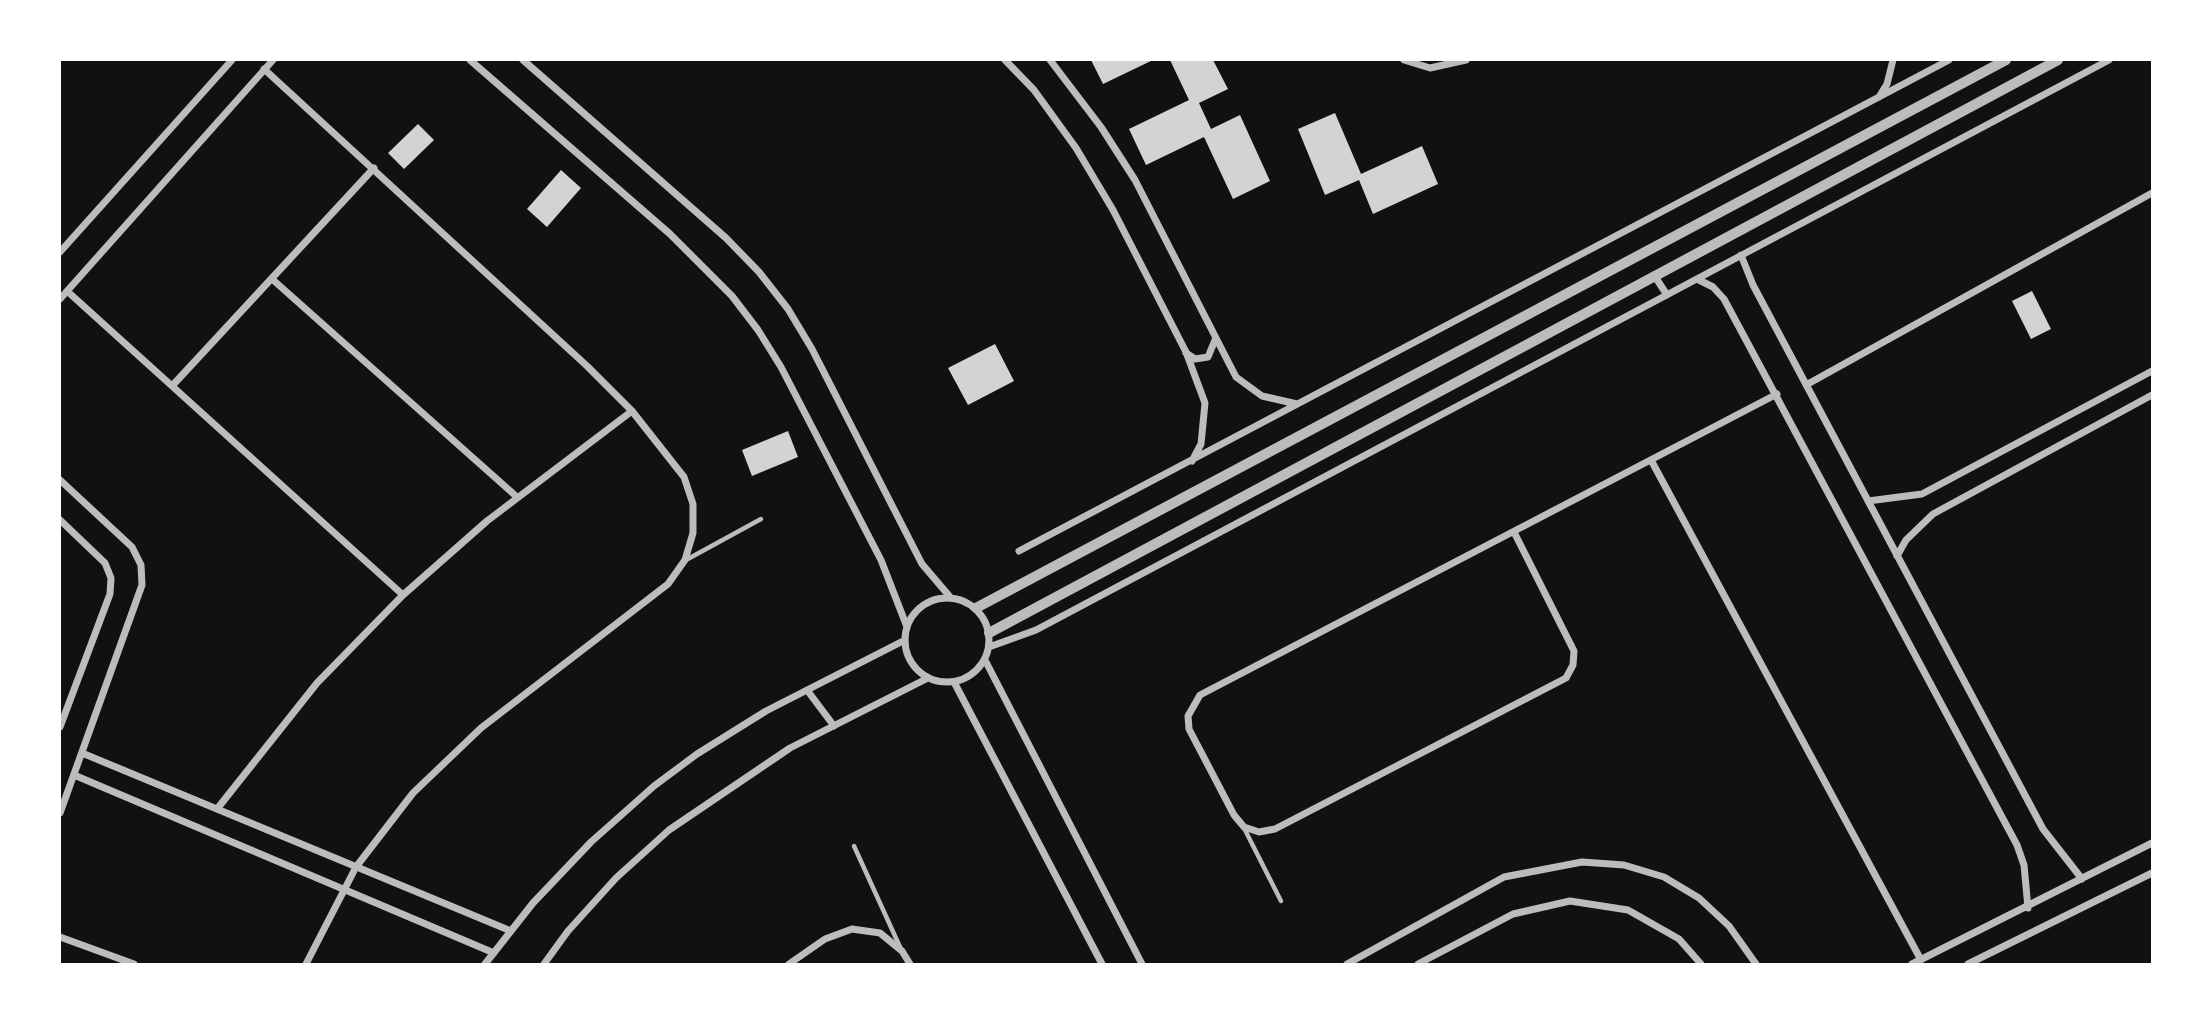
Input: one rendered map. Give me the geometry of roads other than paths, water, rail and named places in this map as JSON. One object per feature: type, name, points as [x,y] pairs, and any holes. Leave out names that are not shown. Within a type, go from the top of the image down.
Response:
[{"type":"street","points":[[60,252],[232,60]]},
{"type":"street","points":[[60,299],[273,60]]},
{"type":"street","points":[[470,60],[670,234],[745,313],[781,367],[881,561],[907,627]]},
{"type":"street","points":[[523,60],[726,238],[759,272],[788,309],[812,349],[922,564],[951,597],[976,608],[989,633],[985,660],[977,671],[954,682],[928,678],[790,748],[669,830],[616,878],[568,931],[544,964]]},
{"type":"street","points":[[1005,60],[1034,90],[1076,148],[1113,210],[1186,352],[1202,389],[1206,418],[1200,444],[1191,463]]},
{"type":"street","points":[[1050,60],[1101,127],[1135,180],[1236,377],[1262,396],[1298,404]]},
{"type":"street","points":[[1404,60],[1430,68],[1466,60]]},
{"type":"street","points":[[1878,98],[1887,84],[1893,60]]},
{"type":"street","points":[[1019,551],[1191,463],[1949,60]]},
{"type":"street","points":[[976,608],[2006,60]]},
{"type":"street","points":[[989,633],[1654,274],[2058,60]]},
{"type":"street","points":[[989,647],[1036,630],[2109,60]]},
{"type":"street","points":[[264,69],[632,411],[684,477],[693,504],[693,533],[685,560],[668,584],[507,707],[442,763],[391,820],[356,867],[342,889],[306,964]]},
{"type":"street","points":[[172,386],[373,168]]},
{"type":"street","points":[[1806,385],[2152,193]]},
{"type":"street","points":[[1741,255],[1753,285],[2043,829],[2082,879]]},
{"type":"street","points":[[1654,274],[1667,295]]},
{"type":"street","points":[[272,279],[517,497]]},
{"type":"street","points":[[1697,279],[1713,287],[1724,299],[2017,845],[2024,865],[2028,908]]},
{"type":"street","points":[[67,291],[402,595]]},
{"type":"street","points":[[1186,352],[1195,359],[1208,357],[1215,340]]},
{"type":"street","points":[[1868,501],[1922,494],[2152,371]]},
{"type":"street","points":[[1514,531],[1574,651],[1573,665],[1566,678],[1275,829],[1259,832],[1244,828],[1234,815],[1189,729],[1188,716],[1200,695],[1514,531],[1651,460],[1777,394]]},
{"type":"street","points":[[1897,556],[1906,540],[1933,514],[2152,395]]},
{"type":"street","points":[[216,809],[317,682],[402,595],[517,497],[632,411]]},
{"type":"street","points":[[1651,460],[1921,960]]},
{"type":"street","points":[[60,480],[132,547],[141,565],[142,585],[60,813]]},
{"type":"street","points":[[60,520],[105,563],[111,578],[110,594],[60,727]]},
{"type":"street","points":[[928,678],[912,662],[905,640],[907,627],[924,604],[951,597]]},
{"type":"street","points":[[485,964],[591,842],[654,786],[697,754],[807,690],[905,640]]},
{"type":"street","points":[[985,660],[1141,964]]},
{"type":"street","points":[[954,682],[1102,964]]},
{"type":"street","points":[[807,690],[834,726]]},
{"type":"street","points":[[82,753],[511,931]]},
{"type":"street","points":[[74,775],[494,953]]},
{"type":"street","points":[[1912,964],[2028,908],[2152,843]]},
{"type":"street","points":[[1348,964],[1504,877],[1582,862],[1624,865],[1664,877],[1699,898],[1730,926],[1756,964]]},
{"type":"street","points":[[1968,964],[2152,873]]},
{"type":"street","points":[[1418,964],[1513,914],[1570,901],[1628,910],[1679,939],[1701,964]]},
{"type":"street","points":[[789,964],[825,939],[852,929],[880,933],[902,951],[910,964]]},
{"type":"street","points":[[60,937],[134,964]]},
{"type":"lane","points":[[685,560],[761,519]]},
{"type":"lane","points":[[1244,828],[1281,901]]},
{"type":"lane","points":[[854,846],[902,951]]}]
